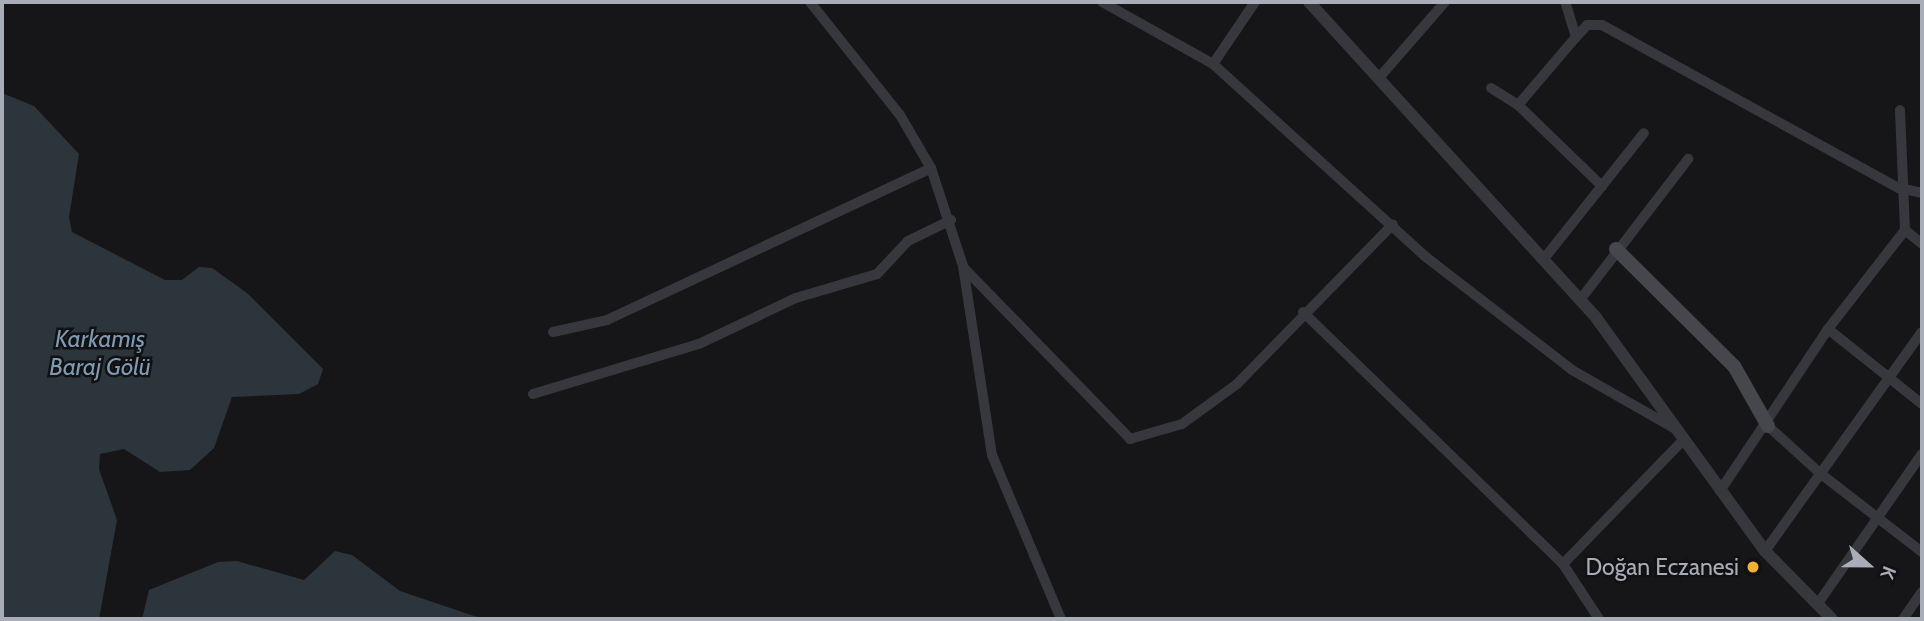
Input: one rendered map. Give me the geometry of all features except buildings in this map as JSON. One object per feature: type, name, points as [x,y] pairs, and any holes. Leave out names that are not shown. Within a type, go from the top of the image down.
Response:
[{"type":"main road","points":[[1616,249],[1734,366],[1768,426]]},
{"type":"street","points":[[810,2],[900,116],[931,168],[951,219],[963,266],[992,456],[1061,619]]},
{"type":"street","points":[[1102,2],[1213,64],[1393,224],[1426,257],[1572,370],[1680,435]]},
{"type":"street","points":[[1213,64],[1255,2]]},
{"type":"street","points":[[1309,2],[1580,300],[1765,551],[1819,602],[1832,619]]},
{"type":"street","points":[[1378,79],[1446,2]]},
{"type":"street","points":[[1565,2],[1576,37]]},
{"type":"street","points":[[1518,105],[1587,26],[1602,25],[1899,188],[1922,193]]},
{"type":"street","points":[[1491,88],[1518,105],[1602,186]]},
{"type":"street","points":[[1900,110],[1899,188],[1905,230],[1922,244]]},
{"type":"street","points":[[1543,260],[1644,133]]},
{"type":"street","points":[[1580,300],[1616,249],[1688,159]]},
{"type":"street","points":[[553,332],[607,320],[931,168]]},
{"type":"street","points":[[533,394],[699,344],[796,298],[877,274],[908,241],[951,219]]},
{"type":"street","points":[[963,266],[1130,439],[1182,424],[1237,384],[1303,312],[1393,224]]},
{"type":"street","points":[[1720,491],[1768,426],[1828,330],[1905,230]]},
{"type":"street","points":[[1303,312],[1563,564],[1599,619]]},
{"type":"street","points":[[1828,330],[1895,377],[1922,404]]},
{"type":"street","points":[[1765,551],[1895,377],[1922,332]]},
{"type":"street","points":[[1768,426],[1821,474],[1922,552]]},
{"type":"street","points":[[1563,564],[1680,435]]},
{"type":"street","points":[[1819,602],[1922,454]]},
{"type":"street","points":[[1903,619],[1922,592]]},
{"type":"water","name":"Karkamış Baraj Gölü","points":[[2,93],[34,106],[79,154],[69,217],[72,232],[165,280],[182,280],[199,267],[212,268],[247,293],[323,369],[318,384],[299,394],[232,397],[214,448],[190,470],[160,472],[124,449],[100,454],[99,469],[117,520],[99,619],[2,619]]},
{"type":"water","points":[[335,551],[352,555],[400,591],[483,619],[142,619],[149,590],[218,562],[237,561],[304,580]]},
{"type":"place","name":"Doğan Eczanesi","points":[[1753,567]]}]
